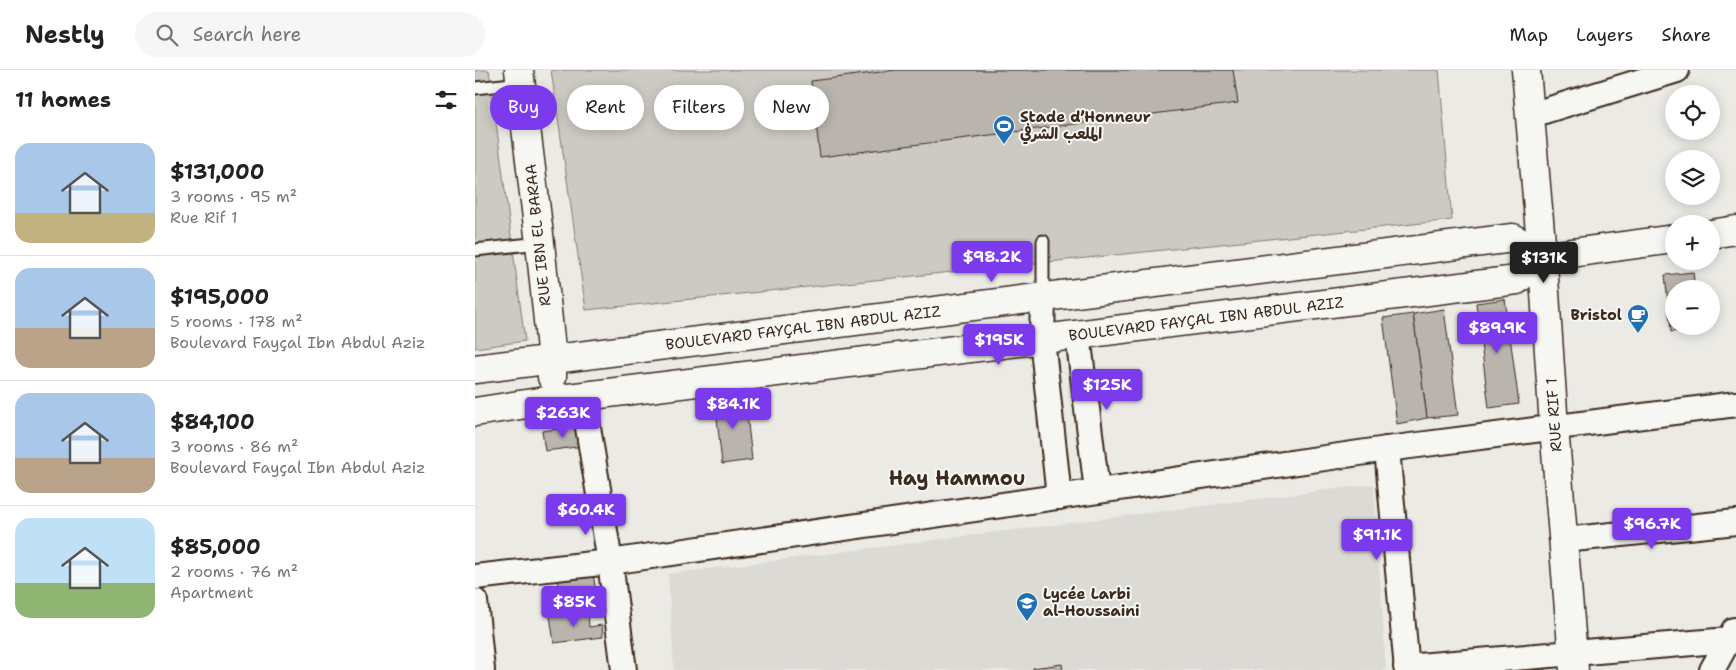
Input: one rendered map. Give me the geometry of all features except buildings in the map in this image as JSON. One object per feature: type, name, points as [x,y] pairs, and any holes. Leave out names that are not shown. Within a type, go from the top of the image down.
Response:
[{"type":"main road","name":"RUE RIF 1","points":[[1526,70],[1573,661]]},
{"type":"main road","name":"RUE IBN EL BARAA","points":[[519,76],[540,243],[551,360],[552,400]]},
{"type":"main road","points":[[1720,233],[1736,230]]},
{"type":"main road","name":"BOULEVARD FAYÇAL IBN ABDUL AZIZ","points":[[475,369],[1513,238],[1542,257],[1517,280],[552,400],[475,412]]},
{"type":"main road","points":[[1542,257],[1665,240]]},
{"type":"street","points":[[1531,115],[1677,70]]},
{"type":"street","points":[[1043,298],[1042,339],[1059,497]]},
{"type":"street","points":[[1078,335],[1097,492]]},
{"type":"street","points":[[583,397],[610,562],[624,670]]},
{"type":"street","points":[[475,577],[610,562],[1387,449],[1736,404]]},
{"type":"street","points":[[1387,449],[1407,669],[1573,661],[1733,633]]},
{"type":"street","points":[[1564,540],[1736,522]]},
{"type":"street","points":[[475,601],[482,670]]},
{"type":"street","points":[[1712,670],[1733,633]]},
{"type":"lane","points":[[475,88],[519,76]]},
{"type":"lane","points":[[1043,240],[1043,298]]},
{"type":"lane","points":[[475,250],[540,243]]},
{"type":"shaded area","points":[[475,70],[489,70],[491,85],[490,130],[497,130],[525,341],[475,348]]},
{"type":"shaded area","name":"Stade d’Honneur الملعب الشرفي","points":[[551,70],[1439,70],[1452,220],[586,310],[557,111],[557,85],[553,85]]},
{"type":"shaded area","name":"Lycée Larbi al-Houssaini","points":[[1374,484],[1386,670],[674,670],[668,574]]},
{"type":"place","name":"Stade d’Honneur الملعب الشرفي","points":[[1004,145]]},
{"type":"place","name":"Bristol","points":[[1638,334]]},
{"type":"place","name":"Lycée Larbi al-Houssaini","points":[[1027,622]]},
{"type":"district","name":"Hay Hammou","points":[[957,478]]}]
